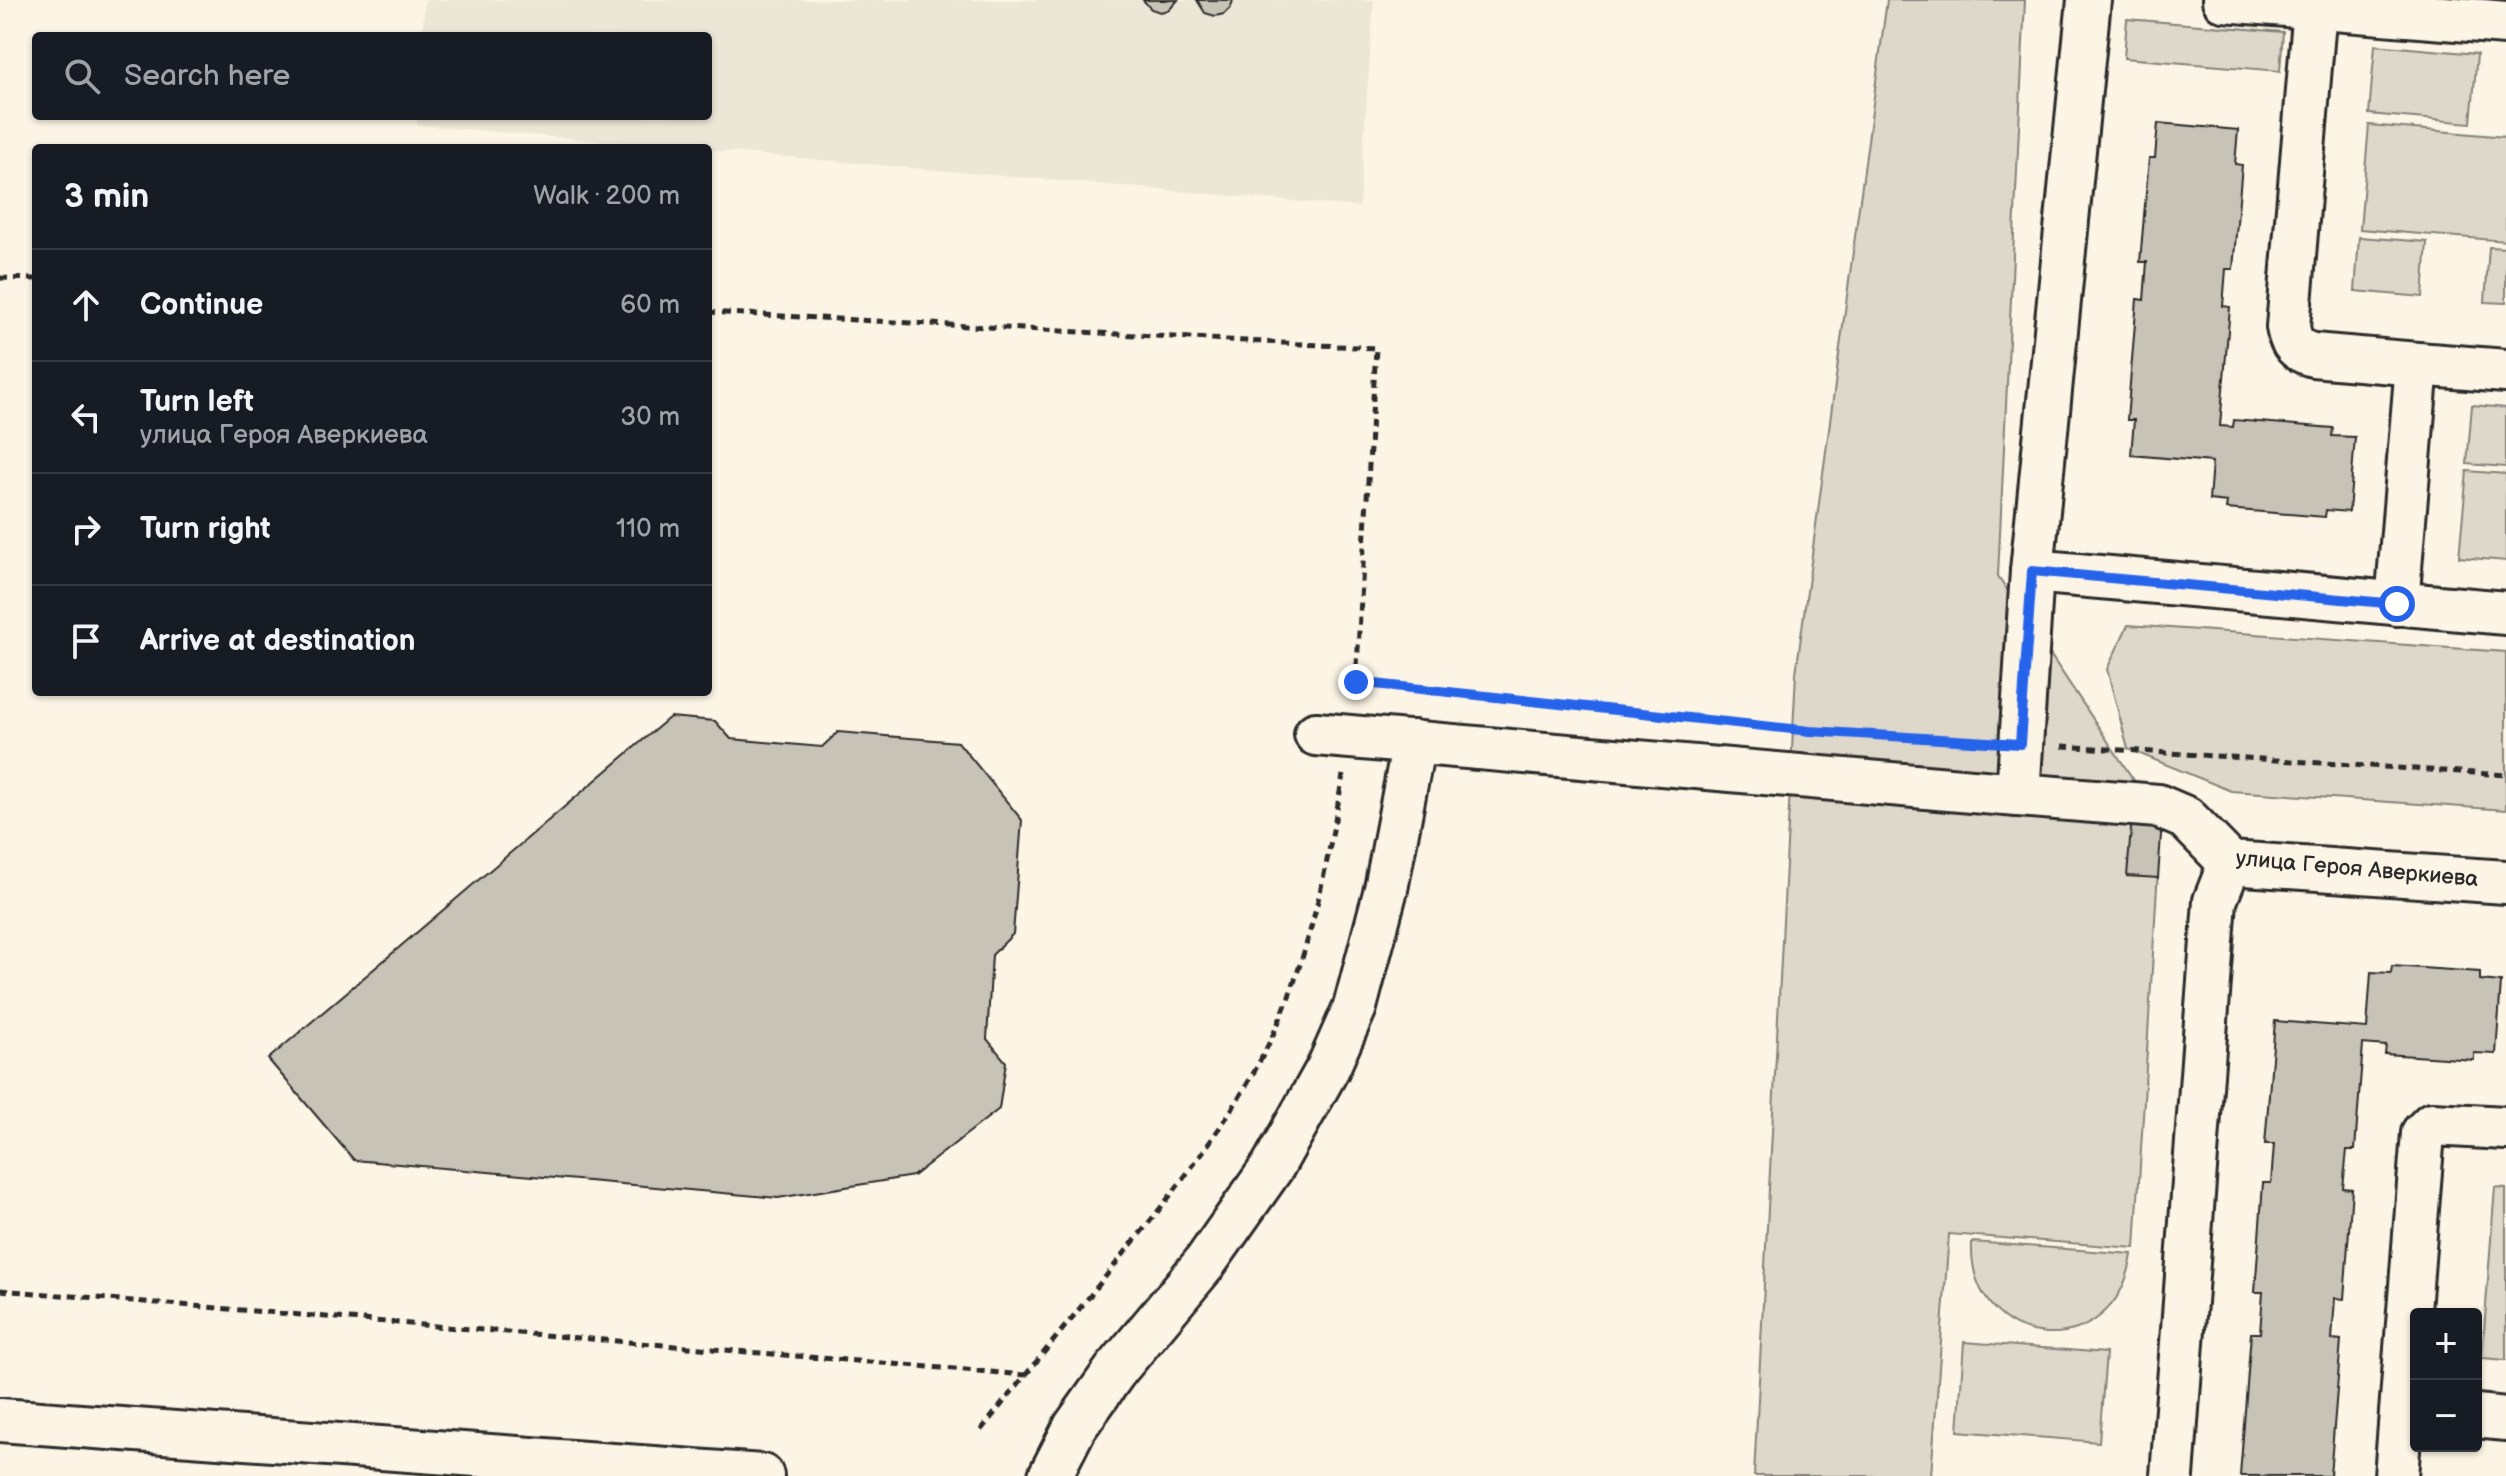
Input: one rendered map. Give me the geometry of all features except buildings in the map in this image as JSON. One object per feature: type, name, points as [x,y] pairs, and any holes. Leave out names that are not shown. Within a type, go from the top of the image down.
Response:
[{"type":"street","points":[[2018,795],[2032,571],[2089,0]]},
{"type":"street","points":[[2224,0],[2315,7],[2365,6],[2506,23]]},
{"type":"street","points":[[2315,7],[2288,327],[2290,340],[2300,352],[2313,355],[2506,371]]},
{"type":"street","points":[[2397,604],[2417,364]]},
{"type":"street","points":[[2032,571],[2506,613]]},
{"type":"street","points":[[1050,1476],[1083,1416],[1115,1371],[1204,1264],[1273,1166],[1328,1068],[1355,1007],[1386,889],[1414,742]]},
{"type":"street","name":"улица Героя Аверкиева","points":[[1331,748],[1414,742],[2158,806],[2186,818],[2230,863],[2506,882]]},
{"type":"street","points":[[2172,1476],[2215,901],[2230,863]]},
{"type":"street","points":[[2396,1476],[2408,1411],[2423,1133],[2432,1124],[2506,1128]]},
{"type":"street","points":[[2482,1417],[2506,1419]]},
{"type":"street","points":[[0,1420],[762,1476]]},
{"type":"path","points":[[0,278],[32,279]]},
{"type":"path","points":[[712,312],[1376,348],[1356,682],[1810,731],[2506,775]]},
{"type":"path","points":[[981,1430],[1195,1162],[1243,1090],[1276,1027],[1304,955],[1326,870],[1331,748]]},
{"type":"path","points":[[0,1290],[1026,1375]]},
{"type":"shaded area","points":[[425,0],[1374,0],[1359,207],[712,150],[712,144],[633,144],[417,125],[417,120],[712,120],[712,32],[422,32]]},
{"type":"shaded area","points":[[1887,0],[2025,0],[1998,576],[2161,821],[2135,1248],[1949,1234],[1931,1476],[1754,1476],[1796,673]]},
{"type":"shaded area","points":[[2127,19],[2283,32],[2280,71],[2124,58]]},
{"type":"shaded area","points":[[2375,45],[2477,54],[2471,123],[2369,114]]},
{"type":"shaded area","points":[[2369,125],[2506,137],[2506,241],[2360,229]]},
{"type":"shaded area","points":[[2359,237],[2427,242],[2423,297],[2355,291]]},
{"type":"shaded area","points":[[2489,247],[2506,248],[2506,303],[2485,302]]},
{"type":"shaded area","points":[[2472,405],[2506,408],[2506,467],[2467,464]]},
{"type":"shaded area","points":[[2467,471],[2506,474],[2506,561],[2459,557]]},
{"type":"shaded area","points":[[2128,625],[2506,652],[2506,810],[2231,791],[2128,749],[2107,669]]},
{"type":"shaded area","points":[[2495,1187],[2506,1188],[2506,1360],[2482,1358]]},
{"type":"shaded area","points":[[1972,1242],[2132,1254],[2120,1291],[2100,1316],[2073,1330],[2044,1333],[2016,1325],[1993,1307],[1977,1279]]},
{"type":"shaded area","points":[[1964,1342],[2106,1353],[2099,1442],[1958,1431]]},
{"type":"route","points":[[1356,682],[1810,731],[2020,744],[2032,571],[2397,604]]}]
